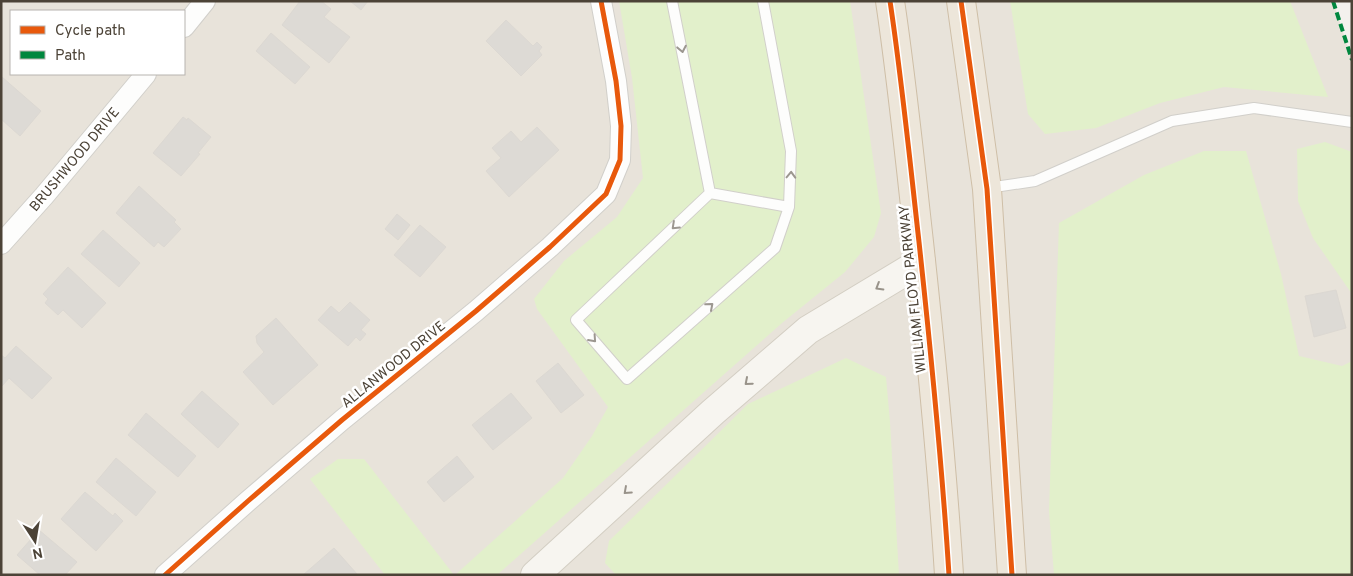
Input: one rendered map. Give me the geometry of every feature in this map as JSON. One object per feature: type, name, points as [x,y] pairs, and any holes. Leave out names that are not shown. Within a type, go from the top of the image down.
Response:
[{"type":"highway","name":"WILLIAM FLOYD PARKWAY","points":[[890,1],[901,79],[921,262],[937,422],[949,575]]},
{"type":"highway","points":[[961,1],[987,189],[1012,575]]},
{"type":"street","points":[[185,26],[205,1]]},
{"type":"street","name":"ALLANWOOD DRIVE","points":[[165,575],[342,420],[476,311],[550,247],[606,194],[620,160],[621,126],[616,81],[601,1]]},
{"type":"street","name":"BRUSHWOOD DRIVE","points":[[1,244],[44,196],[145,75]]},
{"type":"street","points":[[535,575],[713,412],[808,330],[921,262]]},
{"type":"lane","points":[[672,1],[710,193]]},
{"type":"lane","points":[[710,193],[576,320],[628,379],[775,248],[789,207],[791,151],[763,1]]},
{"type":"lane","points":[[987,189],[1035,181],[1172,121],[1254,108],[1352,122]]},
{"type":"lane","points":[[710,193],[789,207]]},
{"type":"shaded area","points":[[1,1],[1333,1],[1352,60],[1352,575],[1,575]]},
{"type":"green space","points":[[619,1],[850,1],[881,213],[874,237],[845,272],[782,323],[497,575],[455,575],[563,478],[592,436],[608,407],[537,309],[534,299],[564,261],[617,217],[643,178],[632,78]]},
{"type":"green space","points":[[1010,1],[1290,1],[1328,97],[1224,87],[1160,103],[1096,128],[1045,134],[1028,114]]},
{"type":"green space","points":[[1325,142],[1352,152],[1352,294],[1313,238],[1298,201],[1297,149]]},
{"type":"green space","points":[[1204,151],[1246,151],[1281,274],[1299,356],[1342,366],[1352,361],[1352,575],[1054,575],[1049,511],[1059,223],[1144,175]]},
{"type":"green space","points":[[846,358],[886,377],[899,575],[616,575],[605,563],[609,541],[748,404]]},
{"type":"green space","points":[[338,459],[364,459],[454,575],[385,575],[310,479]]},
{"type":"building","points":[[300,1],[321,1],[331,9],[324,17],[350,37],[329,63],[282,25]]},
{"type":"building","points":[[350,1],[368,1],[361,10]]},
{"type":"building","points":[[506,20],[533,46],[537,42],[542,47],[539,51],[542,55],[521,76],[486,41]]},
{"type":"building","points":[[271,33],[310,67],[295,84],[256,51]]},
{"type":"building","points":[[2,77],[41,111],[20,136],[1,119]]},
{"type":"building","points":[[183,117],[187,120],[188,118],[211,137],[198,153],[200,154],[181,176],[153,153]]},
{"type":"building","points":[[537,127],[559,150],[509,197],[486,171],[501,158],[492,148],[511,131],[521,142]]},
{"type":"building","points":[[139,186],[176,220],[174,222],[181,229],[164,247],[158,242],[154,247],[116,213]]},
{"type":"building","points":[[397,214],[410,225],[398,240],[385,229]]},
{"type":"building","points":[[420,225],[446,247],[420,277],[394,255]]},
{"type":"building","points":[[103,230],[140,263],[119,287],[81,254]]},
{"type":"building","points":[[68,267],[106,303],[82,328],[63,310],[58,315],[45,303],[48,299],[43,294]]},
{"type":"building","points":[[1336,290],[1346,328],[1314,337],[1305,296]]},
{"type":"building","points":[[350,302],[370,320],[361,330],[366,334],[360,341],[356,337],[348,346],[318,320],[331,306],[339,313]]},
{"type":"building","points":[[276,318],[318,365],[273,405],[243,372],[264,352],[257,343],[256,336]]},
{"type":"building","points":[[16,346],[52,378],[32,399],[9,378],[1,385],[1,355],[5,358]]},
{"type":"building","points":[[558,363],[584,395],[561,413],[536,381]]},
{"type":"building","points":[[202,391],[239,424],[218,448],[181,414]]},
{"type":"building","points":[[511,393],[532,418],[493,450],[472,425]]},
{"type":"building","points":[[146,413],[196,456],[178,477],[128,435]]},
{"type":"building","points":[[457,456],[474,477],[444,502],[427,482]]},
{"type":"building","points":[[116,458],[156,492],[136,516],[96,482]]},
{"type":"building","points":[[85,492],[113,516],[115,513],[123,521],[96,551],[61,519]]},
{"type":"building","points":[[39,530],[77,562],[65,575],[40,575],[17,555]]},
{"type":"building","points":[[334,548],[357,574],[303,575]]},
{"type":"marked path","points":[[1333,1],[1352,60]]},
{"type":"cycle path","points":[[165,575],[342,420],[476,311],[550,247],[606,194],[620,160],[621,126],[616,81],[601,1]]},
{"type":"cycle path","points":[[890,1],[906,122],[928,325],[949,575]]},
{"type":"cycle path","points":[[961,1],[987,189],[1012,575]]}]
